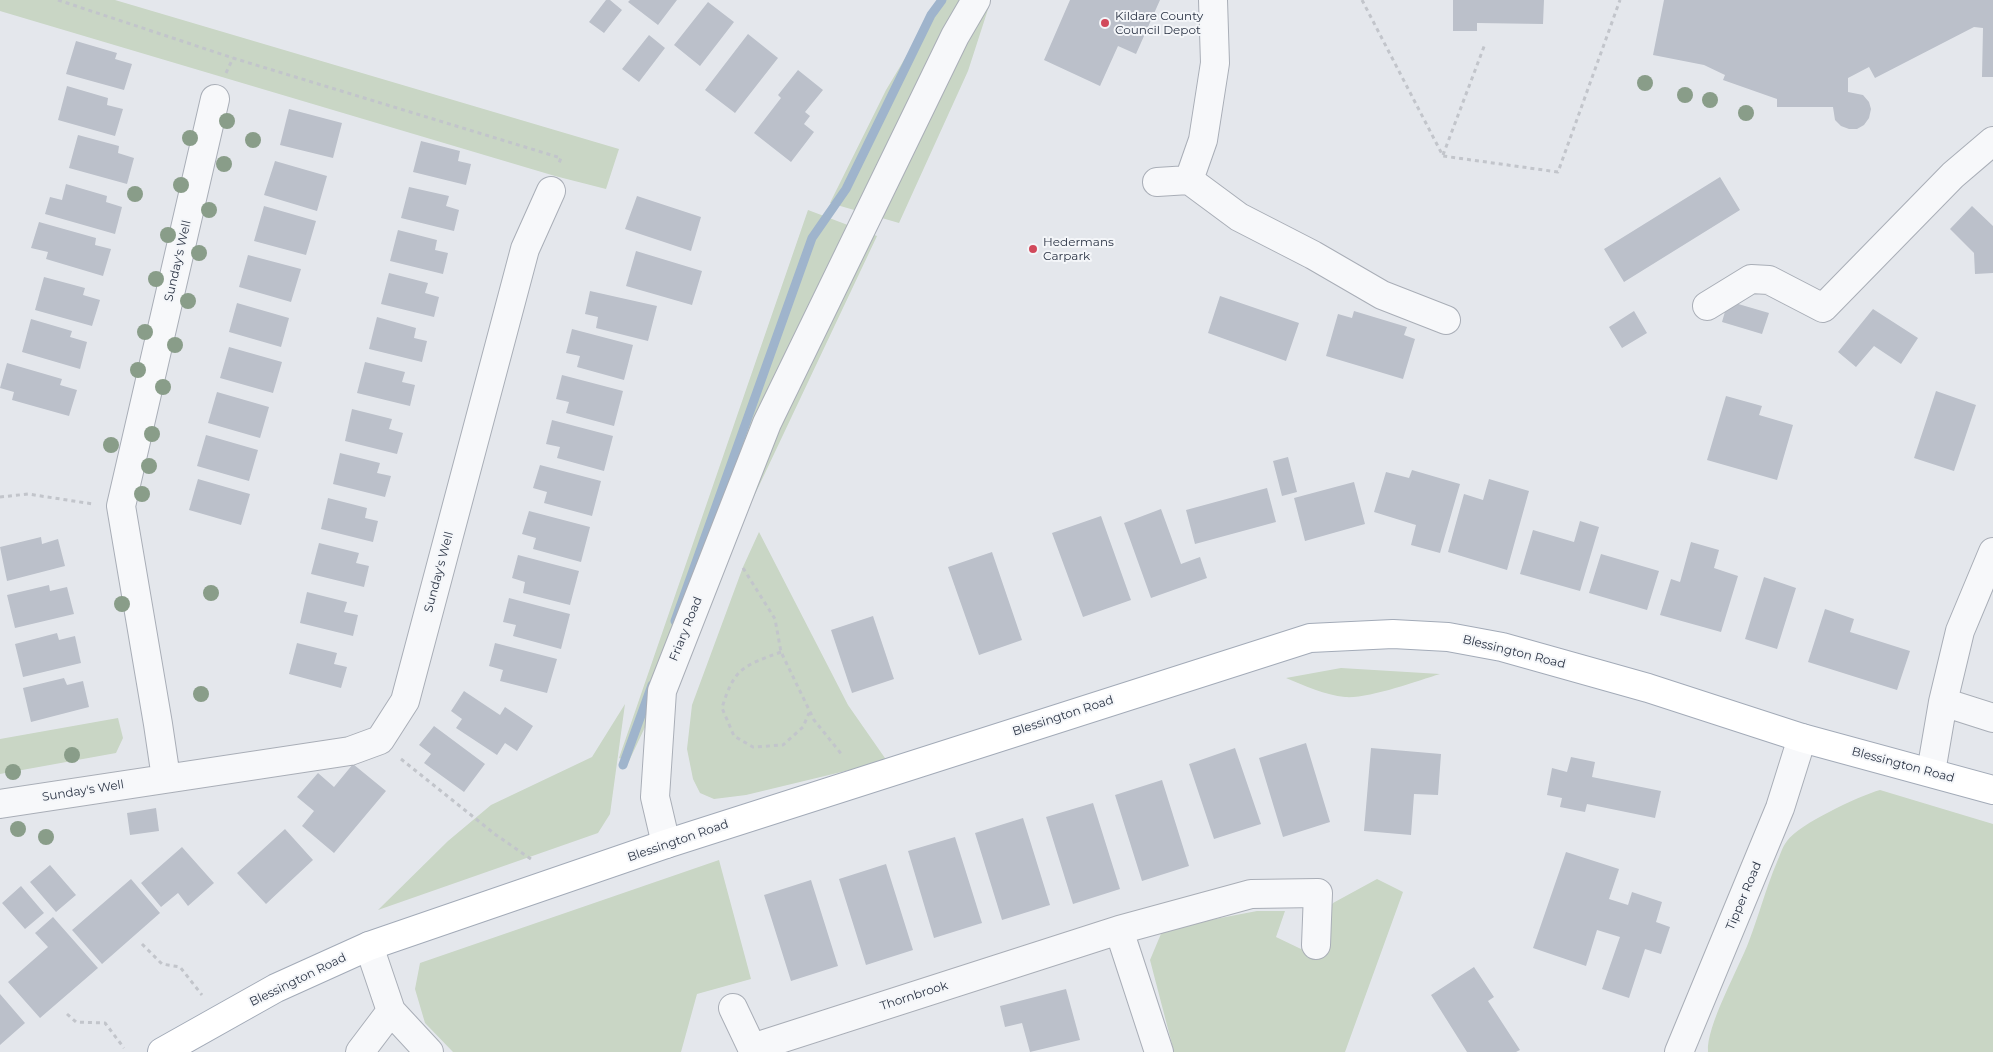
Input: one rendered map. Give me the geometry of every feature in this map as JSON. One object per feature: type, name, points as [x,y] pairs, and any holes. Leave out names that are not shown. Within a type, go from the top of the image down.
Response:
[{"type":"main road","name":"Blessington Road","points":[[162,1052],[276,988],[369,946],[666,844],[1310,638],[1393,634],[1448,637],[1502,647],[1648,688],[1802,738],[1993,790]]},
{"type":"street","name":"Friary Road","points":[[666,844],[655,797],[662,691],[767,423],[955,36],[976,0]]},
{"type":"street","points":[[1188,180],[1203,140],[1215,63],[1213,0]]},
{"type":"street","name":"Sunday's Well","points":[[166,778],[121,506],[215,99]]},
{"type":"street","points":[[1707,306],[1751,279],[1769,280],[1823,308],[1953,176],[1993,141]]},
{"type":"street","points":[[1157,182],[1188,180],[1239,218],[1313,255],[1382,295],[1446,320]]},
{"type":"street","name":"Sunday's Well","points":[[0,804],[350,751],[380,740],[405,701],[525,249],[551,191]]},
{"type":"street","points":[[1931,772],[1943,702],[1960,631],[1993,552]]},
{"type":"street","points":[[1943,702],[1993,718]]},
{"type":"street","name":"Tipper Road","points":[[1679,1052],[1780,808],[1802,738]]},
{"type":"street","name":"Thornbrook","points":[[733,1008],[752,1048],[1119,930],[1251,894],[1318,893],[1316,945]]},
{"type":"street","points":[[1119,930],[1159,1052]]},
{"type":"street","points":[[369,946],[391,1011],[429,1052]]},
{"type":"street","points":[[360,1052],[391,1011]]},
{"type":"path","points":[[58,0],[233,58],[561,158]]},
{"type":"path","points":[[1362,0],[1443,156]]},
{"type":"path","points":[[1443,156],[1558,172],[1620,0]]},
{"type":"path","points":[[1443,156],[1485,44]]},
{"type":"path","points":[[0,497],[28,494],[121,506]]},
{"type":"path","points":[[743,567],[775,619],[781,652],[810,712],[862,780]]},
{"type":"path","points":[[781,652],[747,665],[729,683],[722,708],[734,736],[753,747],[784,745],[803,726],[810,712]]},
{"type":"path","points":[[380,740],[496,835],[534,861]]},
{"type":"path","points":[[142,944],[162,964],[180,967],[203,996]]},
{"type":"path","points":[[67,1014],[76,1022],[105,1023],[124,1048]]},
{"type":"green space","points":[[0,0],[115,0],[619,149],[606,189],[555,176],[0,11]]},
{"type":"green space","points":[[940,0],[991,0],[968,71],[899,223],[830,203],[886,90]]},
{"type":"green space","points":[[808,210],[877,236],[629,761],[619,758]]},
{"type":"green space","points":[[759,532],[848,705],[887,761],[746,795],[714,799],[700,793],[693,779],[687,749],[692,705],[743,567]]},
{"type":"green space","points":[[1341,668],[1440,674],[1392,689],[1355,697],[1345,697],[1315,690],[1286,678]]},
{"type":"green space","points":[[625,704],[610,814],[598,833],[378,910],[448,841],[491,805],[592,757]]},
{"type":"green space","points":[[118,718],[123,738],[116,753],[0,774],[0,739]]},
{"type":"green space","points":[[1880,790],[1993,824],[1993,1052],[1708,1052],[1712,1027],[1717,1013],[1749,941],[1785,843],[1794,834],[1816,819],[1858,798]]},
{"type":"green space","points":[[719,860],[751,979],[697,994],[681,1052],[453,1052],[425,1023],[415,989],[420,963]]},
{"type":"green space","points":[[1377,879],[1403,892],[1345,1052],[1174,1052],[1150,960],[1163,929],[1257,911],[1285,911],[1276,937],[1301,949],[1333,903]]},
{"type":"building","points":[[606,0],[610,0],[622,10],[604,33],[589,22]]},
{"type":"building","points":[[630,0],[677,0],[658,25],[628,2]]},
{"type":"building","name":"Kildare County Council Depot","points":[[1070,0],[1160,0],[1136,54],[1118,46],[1100,86],[1044,60]]},
{"type":"building","points":[[1453,0],[1544,0],[1543,24],[1477,23],[1477,31],[1453,31]]},
{"type":"building","points":[[1664,0],[1993,0],[1993,77],[1982,77],[1983,28],[1974,27],[1875,78],[1869,67],[1848,78],[1848,92],[1863,95],[1869,102],[1871,109],[1869,118],[1864,125],[1857,129],[1849,129],[1841,126],[1835,120],[1833,107],[1777,107],[1777,99],[1723,80],[1725,75],[1704,65],[1653,55]]},
{"type":"building","points":[[708,2],[734,22],[700,66],[674,45]]},
{"type":"building","points":[[748,34],[778,58],[735,113],[705,90]]},
{"type":"building","points":[[649,35],[665,48],[639,82],[622,69]]},
{"type":"building","points":[[76,41],[117,53],[115,59],[132,64],[124,90],[66,74]]},
{"type":"building","points":[[798,70],[823,90],[805,112],[810,116],[804,124],[814,132],[791,162],[754,133],[781,98],[778,95]]},
{"type":"building","points":[[67,86],[108,98],[107,105],[123,109],[115,136],[58,120]]},
{"type":"building","points":[[289,109],[342,123],[333,158],[280,145]]},
{"type":"building","points":[[78,135],[119,146],[118,153],[134,158],[127,184],[69,168]]},
{"type":"building","points":[[421,141],[460,151],[458,161],[471,164],[466,185],[413,172]]},
{"type":"building","points":[[275,161],[327,176],[317,211],[264,195]]},
{"type":"building","points":[[1720,177],[1740,210],[1624,282],[1604,249]]},
{"type":"building","points":[[66,184],[107,196],[106,202],[122,207],[115,234],[45,214],[50,197],[62,200]]},
{"type":"building","points":[[409,187],[449,196],[446,206],[459,210],[454,231],[401,218]]},
{"type":"building","points":[[637,196],[701,217],[691,251],[625,229]]},
{"type":"building","points":[[264,206],[316,221],[306,255],[254,241]]},
{"type":"building","points":[[1972,206],[1993,226],[1993,273],[1975,274],[1974,253],[1950,229]]},
{"type":"building","points":[[39,222],[96,238],[95,245],[111,249],[103,276],[46,259],[48,252],[31,248]]},
{"type":"building","points":[[398,230],[437,240],[435,250],[448,253],[443,274],[390,261]]},
{"type":"building","points":[[636,251],[702,271],[692,305],[626,286]]},
{"type":"building","points":[[248,255],[301,269],[291,302],[239,287]]},
{"type":"building","points":[[389,273],[428,283],[425,293],[439,297],[434,317],[381,304]]},
{"type":"building","points":[[44,277],[85,288],[83,295],[100,300],[92,326],[35,310]]},
{"type":"building","points":[[590,291],[657,306],[648,341],[596,328],[598,317],[585,314]]},
{"type":"building","points":[[1220,296],[1299,323],[1286,361],[1208,333]]},
{"type":"building","points":[[1728,301],[1769,313],[1762,334],[1722,322]]},
{"type":"building","points":[[237,303],[289,318],[281,347],[229,332]]},
{"type":"building","points":[[1873,309],[1918,338],[1901,364],[1874,346],[1856,367],[1838,352]]},
{"type":"building","points":[[1354,311],[1407,327],[1404,335],[1415,339],[1403,379],[1326,356],[1338,314],[1352,318]]},
{"type":"building","points":[[1634,311],[1647,333],[1622,348],[1609,327]]},
{"type":"building","points":[[377,317],[416,328],[414,338],[427,341],[422,362],[369,349]]},
{"type":"building","points":[[31,319],[72,331],[70,337],[87,342],[80,369],[22,352]]},
{"type":"building","points":[[572,329],[633,345],[624,380],[577,367],[580,356],[566,353]]},
{"type":"building","points":[[229,347],[282,362],[273,393],[220,378]]},
{"type":"building","points":[[365,362],[405,372],[402,382],[415,385],[410,406],[357,393]]},
{"type":"building","points":[[7,363],[62,379],[60,385],[77,390],[69,416],[12,400],[14,392],[0,388]]},
{"type":"building","points":[[562,375],[623,391],[614,426],[566,413],[569,402],[556,399]]},
{"type":"building","points":[[1936,391],[1976,405],[1954,471],[1914,458]]},
{"type":"building","points":[[217,392],[269,407],[260,438],[208,423]]},
{"type":"building","points":[[1726,396],[1762,406],[1759,415],[1793,425],[1777,480],[1707,460]]},
{"type":"building","points":[[352,409],[392,419],[389,429],[403,433],[397,454],[345,441]]},
{"type":"building","points":[[552,420],[613,436],[604,471],[557,458],[560,447],[546,444]]},
{"type":"building","points":[[206,435],[258,450],[249,481],[197,466]]},
{"type":"building","points":[[340,453],[380,463],[377,473],[391,476],[385,497],[333,484]]},
{"type":"building","points":[[1288,457],[1297,492],[1282,496],[1273,461]]},
{"type":"building","points":[[540,465],[601,481],[592,516],[544,503],[547,492],[533,488]]},
{"type":"building","points":[[1412,470],[1460,484],[1440,553],[1411,545],[1416,525],[1374,512],[1386,472],[1409,478]]},
{"type":"building","points":[[198,479],[250,494],[241,525],[189,510]]},
{"type":"building","points":[[1489,479],[1529,491],[1507,570],[1448,552],[1464,494],[1483,500]]},
{"type":"building","points":[[1354,482],[1365,524],[1305,541],[1294,498]]},
{"type":"building","points":[[1267,488],[1276,522],[1195,544],[1186,510]]},
{"type":"building","points":[[328,498],[367,508],[365,518],[378,521],[373,542],[321,529]]},
{"type":"building","points":[[1161,509],[1181,564],[1200,557],[1207,578],[1151,598],[1124,523]]},
{"type":"building","points":[[529,511],[590,527],[581,562],[533,549],[536,538],[522,534]]},
{"type":"building","points":[[1101,516],[1131,600],[1083,617],[1052,533]]},
{"type":"building","points":[[1580,521],[1599,527],[1580,591],[1520,574],[1533,530],[1574,542]]},
{"type":"building","points":[[41,537],[42,544],[58,539],[65,566],[7,581],[0,547]]},
{"type":"building","points":[[1691,542],[1719,550],[1714,568],[1738,576],[1721,632],[1660,615],[1671,579],[1680,582]]},
{"type":"building","points":[[319,543],[359,553],[356,563],[369,566],[364,587],[311,574]]},
{"type":"building","points":[[992,552],[1022,640],[979,655],[948,567]]},
{"type":"building","points":[[1601,554],[1659,571],[1647,610],[1589,593]]},
{"type":"building","points":[[518,555],[579,571],[570,605],[523,593],[525,582],[512,578]]},
{"type":"building","points":[[1764,577],[1796,588],[1777,649],[1745,639]]},
{"type":"building","points":[[49,585],[50,591],[67,587],[74,614],[15,628],[7,595]]},
{"type":"building","points":[[307,592],[347,602],[344,612],[358,615],[353,636],[300,623]]},
{"type":"building","points":[[509,598],[570,614],[561,649],[513,636],[516,625],[503,622]]},
{"type":"building","points":[[1825,609],[1854,619],[1850,632],[1910,651],[1897,690],[1808,662]]},
{"type":"building","points":[[873,616],[894,679],[852,693],[831,630]]},
{"type":"building","points":[[57,633],[59,640],[75,636],[81,663],[23,677],[15,644]]},
{"type":"building","points":[[297,643],[337,653],[334,664],[347,667],[341,688],[289,674]]},
{"type":"building","points":[[495,643],[557,659],[547,693],[500,681],[503,670],[489,666]]},
{"type":"building","points":[[64,678],[67,685],[83,681],[89,707],[31,722],[23,688]]},
{"type":"building","points":[[464,691],[500,715],[505,707],[533,726],[517,751],[505,743],[497,755],[456,728],[462,719],[451,711]]},
{"type":"building","points":[[434,726],[485,764],[464,792],[424,763],[431,754],[419,745]]},
{"type":"building","points":[[1306,743],[1330,822],[1283,837],[1259,758]]},
{"type":"building","points":[[1235,748],[1261,824],[1214,839],[1189,764]]},
{"type":"building","points":[[1371,748],[1441,754],[1438,795],[1414,794],[1411,835],[1364,831]]},
{"type":"building","points":[[1571,757],[1595,762],[1592,777],[1661,791],[1655,818],[1587,804],[1585,812],[1560,807],[1562,798],[1547,795],[1552,768],[1567,772]]},
{"type":"building","points":[[353,764],[386,791],[334,853],[302,826],[314,811],[297,797],[318,773],[334,787]]},
{"type":"building","points":[[1162,780],[1189,866],[1142,881],[1115,795]]},
{"type":"building","points":[[1093,803],[1120,889],[1073,904],[1046,817]]},
{"type":"building","points":[[156,808],[159,831],[130,835],[127,813]]},
{"type":"building","points":[[1023,818],[1050,905],[1002,920],[975,833]]},
{"type":"building","points":[[285,829],[313,860],[266,904],[237,873]]},
{"type":"building","points":[[955,837],[982,923],[934,938],[908,851]]},
{"type":"building","points":[[182,847],[214,883],[188,906],[178,893],[161,907],[141,883]]},
{"type":"building","points":[[1566,852],[1619,869],[1609,899],[1628,905],[1632,892],[1662,902],[1656,922],[1670,927],[1661,954],[1645,949],[1629,998],[1602,989],[1620,937],[1597,930],[1586,966],[1533,948]]},
{"type":"building","points":[[886,864],[913,950],[866,965],[839,879]]},
{"type":"building","points":[[50,865],[76,895],[56,912],[30,882]]},
{"type":"building","points":[[131,879],[160,913],[102,964],[72,930]]},
{"type":"building","points":[[811,880],[838,966],[791,981],[764,895]]},
{"type":"building","points":[[21,886],[44,913],[25,929],[2,903]]},
{"type":"building","points":[[53,917],[98,968],[40,1018],[8,982],[48,947],[35,933]]},
{"type":"building","points":[[1474,967],[1494,997],[1488,1001],[1520,1050],[1516,1052],[1467,1052],[1431,995]]},
{"type":"building","points":[[1066,989],[1080,1040],[1030,1052],[1022,1023],[1005,1027],[1000,1006]]},
{"type":"building","points":[[0,994],[25,1023],[0,1045]]},
{"type":"waterway","points":[[675,621],[812,238],[846,189],[931,15],[942,0]]},
{"type":"waterway","points":[[623,765],[652,685]]},
{"type":"place","name":"Kildare County Council Depot","points":[[1105,23]]},
{"type":"place","name":"Hedermans Carpark","points":[[1033,249]]}]
